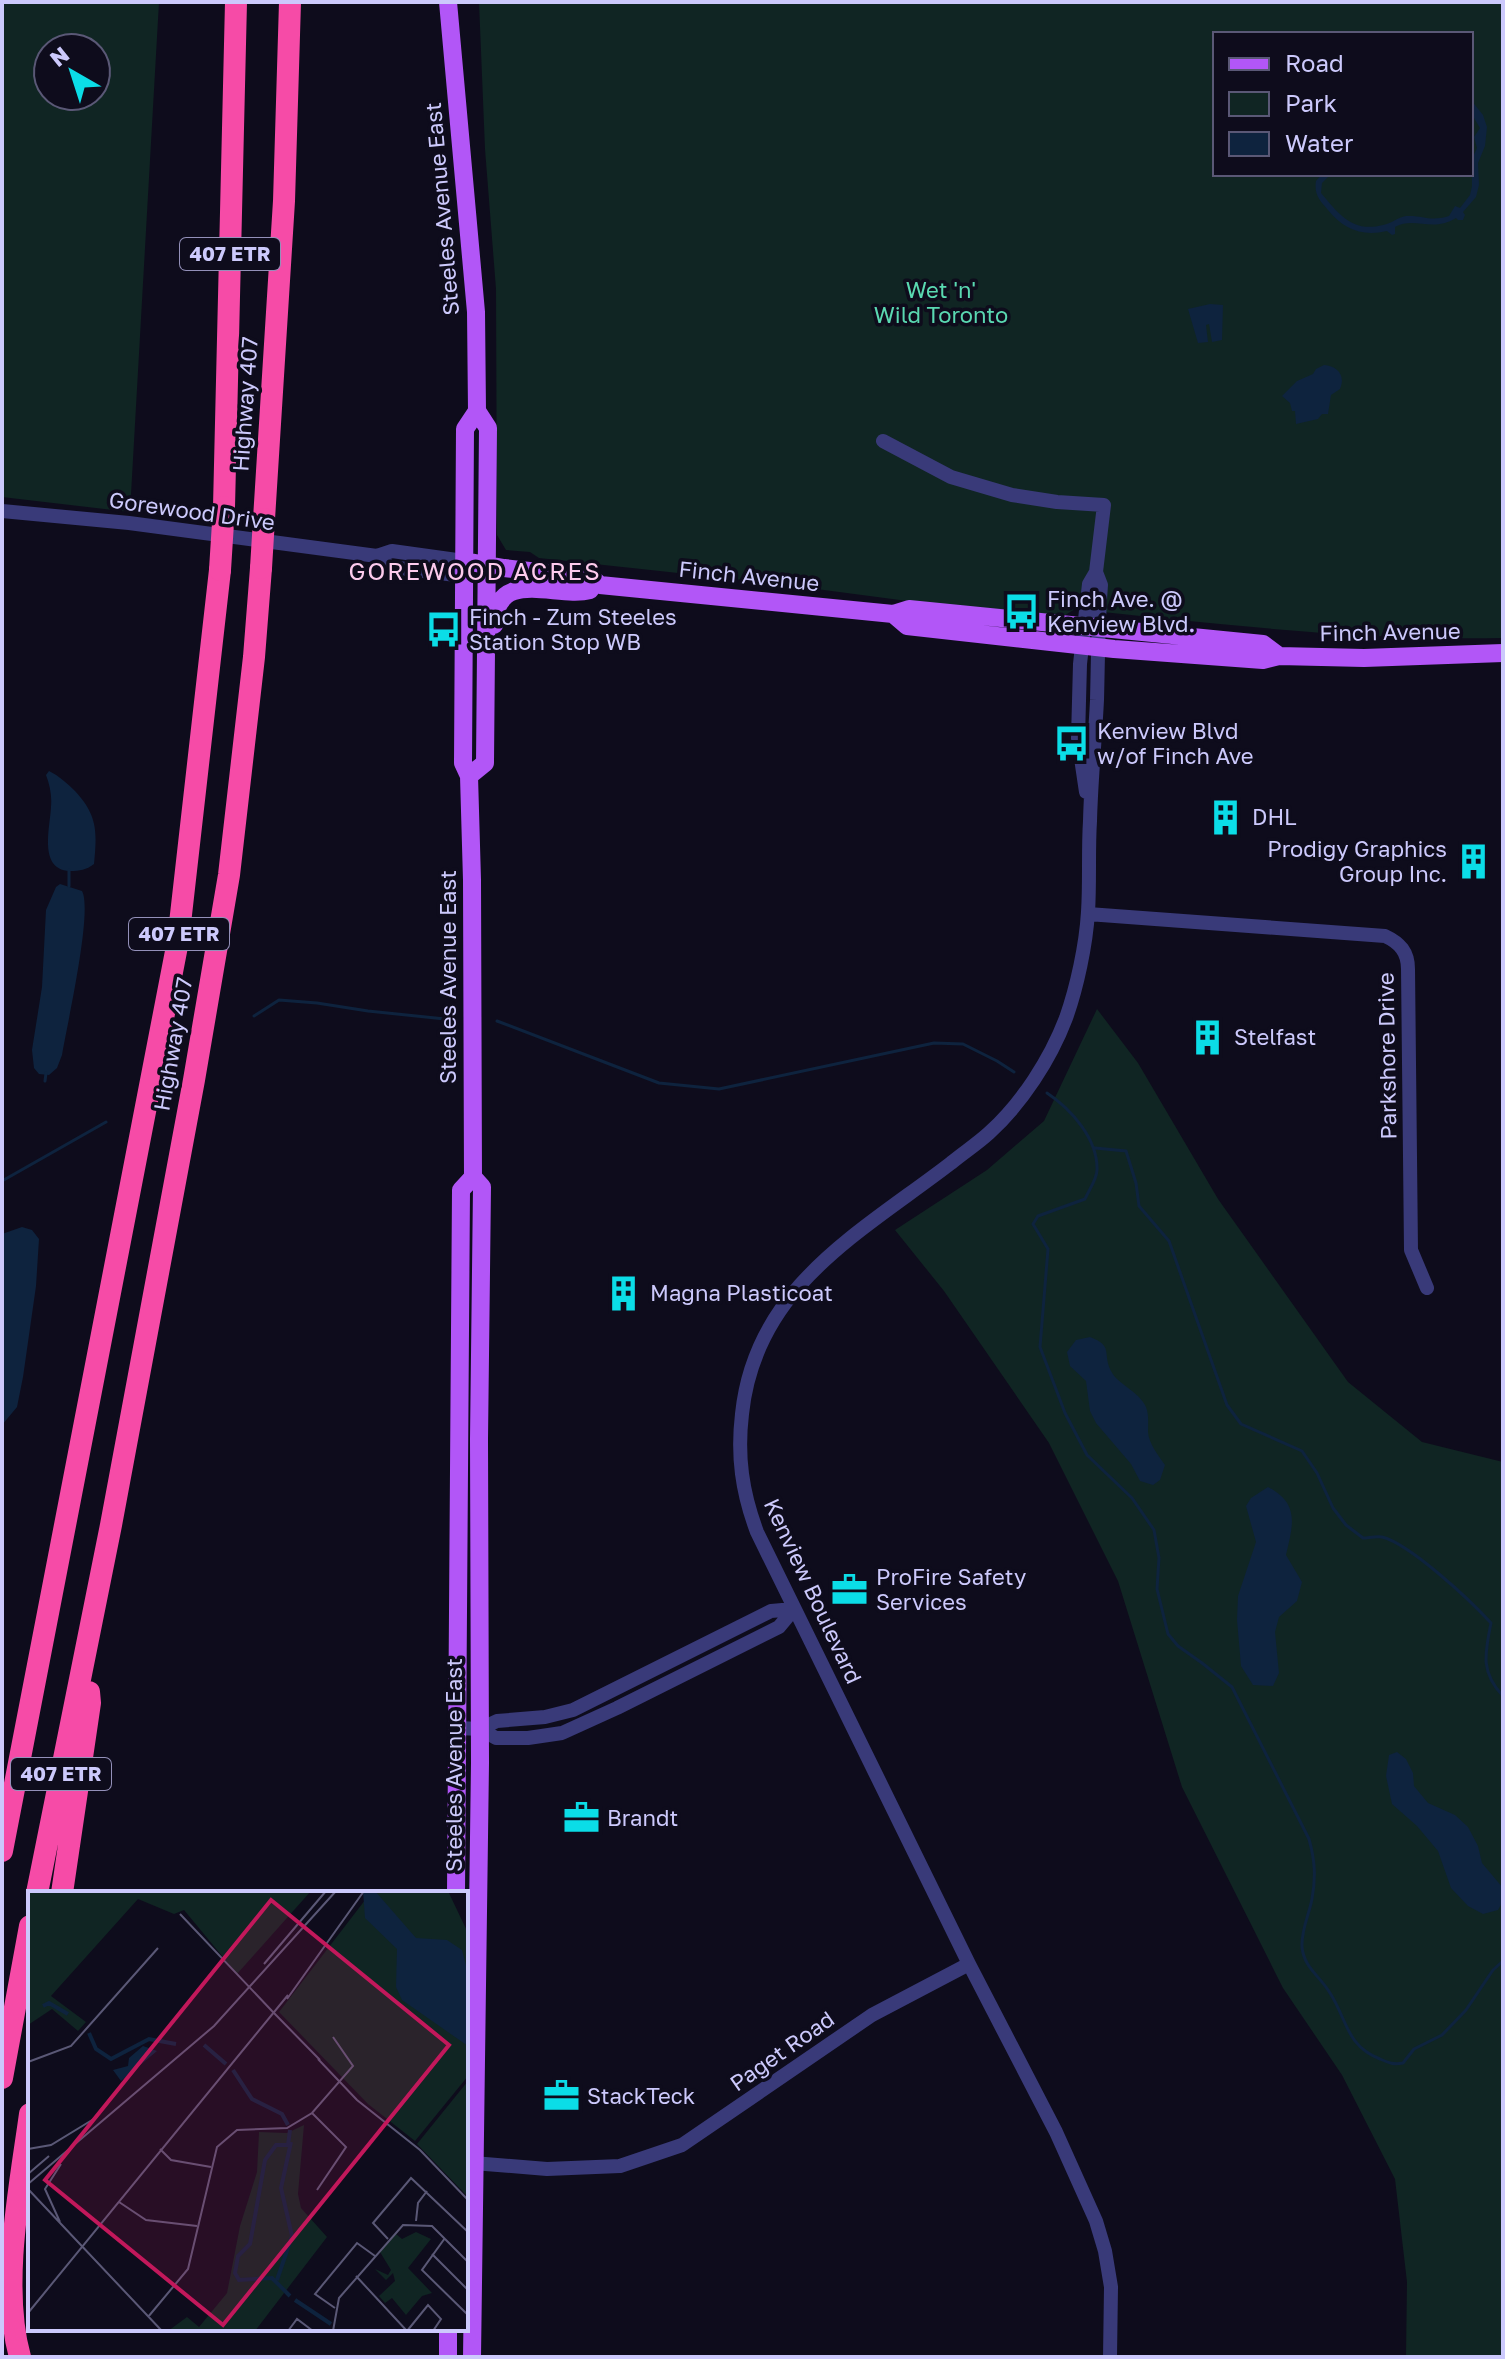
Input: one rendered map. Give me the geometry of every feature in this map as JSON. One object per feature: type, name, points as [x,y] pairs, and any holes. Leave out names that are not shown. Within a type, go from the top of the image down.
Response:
[{"type":"highway","name":"Highway 407","points":[[2,1851],[178,941],[220,570],[224,507],[236,2]]},
{"type":"highway","name":"Highway 407","points":[[37,1891],[162,1255],[229,875],[261,568],[284,201],[290,2]]},
{"type":"highway","points":[[62,1891],[90,1703],[85,1655]]},
{"type":"highway","points":[[2,2078],[28,1937]]},
{"type":"highway","points":[[20,2357],[11,2299],[19,2191],[28,2128]]},
{"type":"main road","name":"Steeles Avenue East","points":[[448,2],[476,312],[477,411],[488,428],[485,763],[469,776]]},
{"type":"main road","name":"Steeles Avenue East","points":[[472,2357],[480,1729],[478,1499],[482,1187],[473,1177],[472,880],[469,776],[463,763],[465,429],[477,411]]},
{"type":"main road","name":"Finch Avenue","points":[[464,568],[595,588],[893,614],[909,609],[1091,637],[1263,644],[1279,656],[1364,658],[1503,653]]},
{"type":"main road","points":[[486,662],[494,647],[495,612],[509,594],[521,588],[582,592],[595,588]]},
{"type":"main road","name":"Steeles Avenue East","points":[[456,1891],[461,1190],[473,1177]]},
{"type":"main road","points":[[448,2331],[448,2357]]},
{"type":"street","name":"Kenview Boulevard","points":[[883,441],[951,477],[975,485],[1057,502],[1104,505],[1096,572],[1101,585],[1078,738],[1090,820],[1088,914],[1082,954],[1066,1018],[1048,1056],[1023,1095],[989,1133],[819,1264],[783,1304],[761,1340],[747,1376],[739,1441],[741,1478],[757,1532],[969,1964],[1056,2132],[1096,2221],[1111,2287],[1110,2357]]},
{"type":"street","name":"Gorewood Drive","points":[[2,511],[129,523],[377,556],[392,551],[464,568]]},
{"type":"street","name":"Parkshore Drive","points":[[1088,914],[1385,936],[1402,947],[1407,957],[1409,982],[1411,1250],[1427,1288]]},
{"type":"street","points":[[480,1729],[497,1721],[545,1717],[573,1710],[771,1611],[794,1609]]},
{"type":"street","points":[[458,1728],[480,1729],[496,1738],[528,1738],[562,1733],[779,1627],[794,1609]]},
{"type":"street","points":[[609,1692],[617,1708]]},
{"type":"street","name":"Paget Road","points":[[473,2163],[547,2169],[620,2166],[682,2145],[872,2015],[969,1964]]},
{"type":"green space","points":[[2,2],[159,2],[130,512],[2,497]]},
{"type":"green space","name":"Wet 'n' Wild Toronto","points":[[479,2],[1503,2],[1503,638],[1342,634],[1075,609],[1062,617],[539,558],[530,552],[506,550],[497,535],[496,289],[485,149]]},
{"type":"green space","points":[[1097,1009],[1138,1063],[1218,1199],[1348,1382],[1422,1442],[1503,1462],[1503,2357],[1406,2357],[1407,2282],[1395,2179],[1342,2075],[1283,1988],[1182,1787],[1118,1581],[1049,1443],[944,1291],[895,1230],[987,1170],[1044,1121]]},
{"type":"water","points":[[1473,102],[1483,115],[1487,127],[1485,146],[1478,163],[1476,197],[1463,212],[1463,220],[1456,218],[1431,225],[1402,224],[1395,227],[1395,234],[1392,235],[1387,231],[1361,232],[1340,222],[1320,200],[1316,181],[1320,176],[1329,176],[1322,183],[1321,193],[1340,214],[1355,224],[1372,227],[1406,216],[1449,216],[1455,206],[1460,208],[1470,195],[1473,157],[1477,148],[1474,137],[1480,128],[1473,116]]},
{"type":"water","points":[[1210,304],[1223,305],[1222,340],[1212,342],[1209,324],[1206,325],[1208,342],[1198,343],[1188,309]]},
{"type":"water","points":[[1324,365],[1339,372],[1342,379],[1340,389],[1331,395],[1328,414],[1296,424],[1295,411],[1282,396],[1297,381]]},
{"type":"water","points":[[49,771],[75,791],[92,817],[94,864],[86,869],[70,871],[53,864],[48,846],[51,798],[46,775]]},
{"type":"water","points":[[60,884],[82,891],[84,921],[62,1055],[57,1068],[49,1075],[39,1074],[34,1068],[32,1050],[42,987],[46,910]]},
{"type":"water","points":[[22,1227],[32,1230],[39,1239],[36,1286],[17,1407],[2,1425],[2,1234]]},
{"type":"water","points":[[1090,1337],[1105,1347],[1108,1365],[1114,1376],[1146,1407],[1150,1441],[1165,1465],[1160,1480],[1153,1485],[1140,1481],[1131,1464],[1096,1423],[1090,1411],[1086,1381],[1070,1366],[1067,1352],[1076,1340]]},
{"type":"water","points":[[1268,1487],[1290,1508],[1292,1525],[1286,1555],[1302,1582],[1297,1601],[1279,1617],[1275,1632],[1279,1673],[1273,1686],[1253,1685],[1241,1666],[1237,1620],[1238,1596],[1256,1542],[1246,1506],[1251,1498]]},
{"type":"water","points":[[1397,1752],[1406,1759],[1413,1773],[1414,1786],[1428,1803],[1455,1815],[1468,1827],[1478,1846],[1482,1863],[1503,1888],[1503,1901],[1498,1910],[1483,1914],[1468,1906],[1451,1888],[1438,1851],[1417,1826],[1392,1804],[1386,1776],[1389,1755]]},
{"type":"waterway","points":[[69,870],[69,886]]},
{"type":"waterway","points":[[254,1016],[279,1000],[445,1019]]},
{"type":"waterway","points":[[497,1021],[659,1083],[719,1089],[934,1043],[963,1044],[1014,1072]]},
{"type":"waterway","points":[[45,1081],[46,1073]]},
{"type":"waterway","points":[[1047,1093],[1065,1107],[1088,1136],[1097,1170],[1085,1199],[1038,1216],[1033,1224],[1048,1249],[1040,1347],[1065,1413],[1087,1455],[1132,1498],[1154,1530],[1159,1558],[1157,1589],[1168,1634],[1178,1646],[1232,1687],[1309,1839],[1314,1876],[1302,1941],[1306,1961],[1330,1993],[1360,2047],[1380,2059],[1397,2064],[1403,2063],[1414,2049],[1442,2035],[1466,2010],[1493,1970],[1503,1961]]},
{"type":"waterway","points":[[2,1181],[106,1122]]},
{"type":"waterway","points":[[1095,1148],[1126,1151],[1139,1206],[1169,1241],[1227,1405],[1241,1424],[1302,1451],[1317,1473],[1333,1508],[1346,1525],[1363,1538],[1382,1537],[1408,1550],[1439,1574],[1491,1623],[1486,1662],[1491,1679],[1503,1696]]},
{"type":"place","name":"Finch Ave. @ Kenview Blvd.","points":[[1021,612]]},
{"type":"place","name":"Finch - Zum Steeles Station Stop WB","points":[[443,630]]},
{"type":"place","name":"Kenview Blvd w/of Finch Ave","points":[[1071,744]]},
{"type":"place","name":"DHL","points":[[1226,817]]},
{"type":"place","name":"Prodigy Graphics Group Inc.","points":[[1473,862]]},
{"type":"place","name":"Stelfast","points":[[1208,1037]]},
{"type":"place","name":"Magna Plasticoat","points":[[624,1293]]},
{"type":"place","name":"ProFire Safety Services","points":[[850,1590]]},
{"type":"place","name":"Brandt","points":[[581,1818]]},
{"type":"place","name":"StackTeck","points":[[561,2096]]},
{"type":"district","name":"GOREWOOD ACRES","points":[[475,572]]}]
